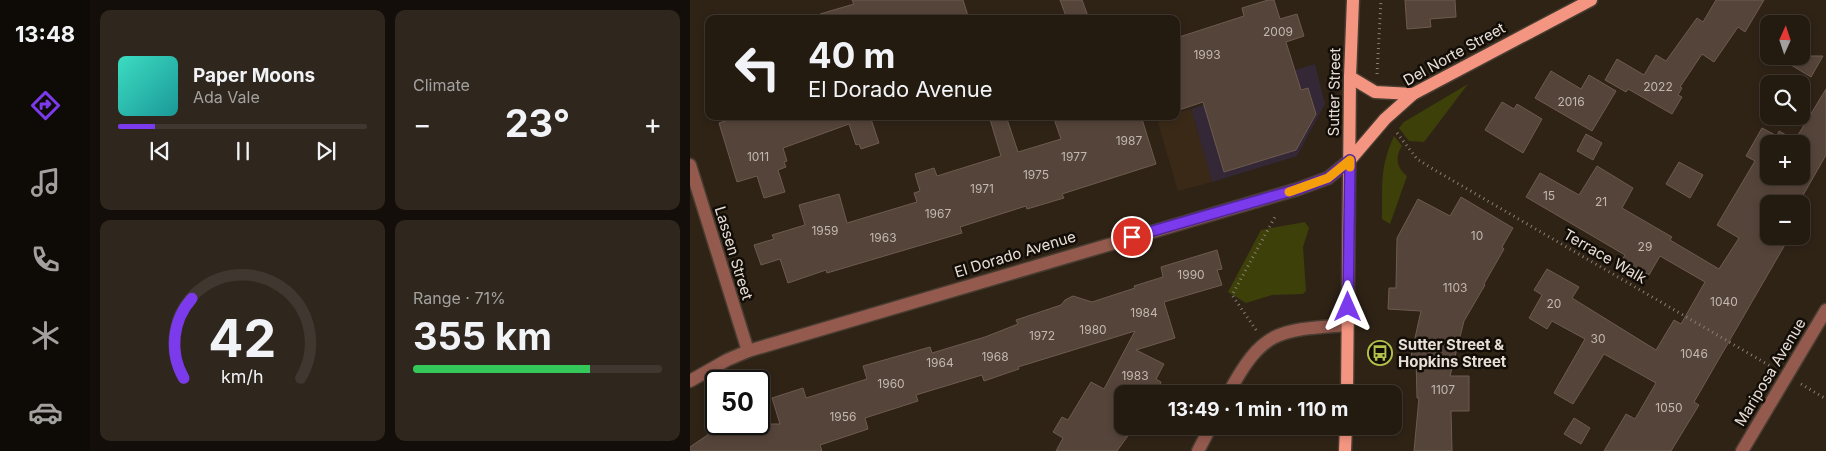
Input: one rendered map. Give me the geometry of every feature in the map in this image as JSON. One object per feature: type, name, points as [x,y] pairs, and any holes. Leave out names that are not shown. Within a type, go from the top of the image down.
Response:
[{"type":"main road","name":"Sutter Street","points":[[1346,385],[1350,77],[1353,0]]},
{"type":"main road","name":"Del Norte Street","points":[[1350,160],[1385,119],[1413,94],[1457,68],[1591,0]]},
{"type":"main road","points":[[1350,77],[1375,92],[1413,94]]},
{"type":"main road","points":[[1345,451],[1346,435]]},
{"type":"street","name":"El Dorado Avenue","points":[[690,382],[727,360],[748,351],[1288,192],[1328,178],[1350,160]]},
{"type":"street","name":"Lassen Street","points":[[690,165],[748,351]]},
{"type":"street","name":"Mariposa Avenue","points":[[1742,451],[1826,310]]},
{"type":"street","points":[[1233,385],[1250,355],[1264,342],[1286,332],[1348,325]]},
{"type":"street","points":[[1198,451],[1206,435]]},
{"type":"path","points":[[1378,64],[1380,0]]},
{"type":"path","name":"Terrace Walk","points":[[1385,119],[1417,159],[1432,169],[1826,399]]},
{"type":"path","points":[[1264,342],[1232,295],[1288,192]]},
{"type":"shaded area","points":[[1315,64],[1325,104],[1297,156],[1212,182],[1191,109],[1257,87],[1257,82]]},
{"type":"shaded area","points":[[1468,84],[1424,142],[1409,141],[1399,128],[1404,122]]},
{"type":"shaded area","points":[[1191,109],[1212,182],[1178,191],[1157,120],[1180,120],[1180,112]]},
{"type":"shaded area","points":[[1394,136],[1402,146],[1398,154],[1399,166],[1407,176],[1390,224],[1382,219],[1382,186],[1386,158]]},
{"type":"shaded area","points":[[1305,222],[1309,228],[1303,247],[1306,291],[1303,294],[1272,295],[1246,303],[1228,292],[1261,230]]},
{"type":"building","points":[[852,0],[963,0],[968,15],[820,15],[854,4]]},
{"type":"building","points":[[1060,0],[1082,0],[1088,15],[1066,15]]},
{"type":"building","points":[[1274,0],[1280,19],[1297,14],[1304,36],[1286,42],[1301,90],[1308,88],[1316,114],[1296,150],[1224,172],[1203,102],[1180,110],[1180,37],[1244,16],[1242,8]]},
{"type":"building","points":[[1405,0],[1455,0],[1456,17],[1430,19],[1431,27],[1407,29]]},
{"type":"building","points":[[1716,0],[1764,0],[1745,32],[1738,27],[1714,62],[1702,54],[1680,87],[1682,88],[1678,95],[1682,97],[1672,114],[1628,89],[1626,92],[1605,80],[1617,59],[1644,75],[1656,55],[1666,61],[1697,18],[1703,22]]},
{"type":"building","points":[[1810,56],[1823,56],[1811,77],[1791,65],[1810,65]]},
{"type":"building","points":[[1551,71],[1581,89],[1589,75],[1616,91],[1592,131],[1535,98]]},
{"type":"building","points":[[1826,89],[1826,155],[1810,183],[1810,135],[1798,135],[1804,125],[1810,125],[1810,115]]},
{"type":"building","points":[[1502,102],[1514,109],[1517,104],[1542,119],[1523,153],[1485,130]]},
{"type":"building","points":[[728,120],[871,120],[879,143],[861,149],[859,144],[856,145],[849,124],[783,148],[787,161],[784,162],[786,167],[778,170],[785,192],[764,198],[757,176],[737,182],[719,123]]},
{"type":"building","points":[[990,120],[1007,120],[1018,152],[1061,139],[1054,120],[1142,120],[1156,164],[1062,194],[1064,198],[1027,209],[1026,206],[960,227],[962,233],[827,273],[826,270],[788,283],[780,259],[761,265],[754,245],[774,239],[772,235],[805,225],[799,205],[839,194],[847,223],[917,202],[914,193],[920,191],[915,174],[934,168],[937,176],[1001,156]]},
{"type":"building","points":[[1762,128],[1775,135],[1760,135],[1760,185],[1809,185],[1803,195],[1760,195],[1760,245],[1785,245],[1694,402],[1699,405],[1671,451],[1604,451],[1626,414],[1635,419],[1656,383],[1604,354],[1573,404],[1554,393],[1585,339],[1552,321],[1547,329],[1529,318],[1542,295],[1534,290],[1547,269],[1579,287],[1572,298],[1656,350],[1674,320],[1681,324],[1705,282],[1660,256],[1649,275],[1644,272],[1643,275],[1621,262],[1625,255],[1526,197],[1540,173],[1579,195],[1597,166],[1633,188],[1622,208],[1672,237],[1670,240],[1719,269],[1739,238],[1717,225],[1755,161],[1746,156]]},
{"type":"building","points":[[1779,131],[1786,135],[1777,135]]},
{"type":"building","points":[[1586,134],[1602,143],[1593,160],[1577,151]]},
{"type":"building","points":[[1679,162],[1703,175],[1690,198],[1666,184]]},
{"type":"building","points":[[1461,197],[1513,228],[1502,247],[1504,249],[1464,321],[1450,376],[1469,376],[1469,411],[1451,411],[1452,451],[1414,451],[1419,398],[1417,398],[1416,358],[1411,356],[1421,311],[1388,309],[1389,288],[1396,288],[1397,238],[1418,199],[1450,216]]},
{"type":"building","points":[[1217,250],[1222,269],[1217,270],[1222,285],[1164,302],[1175,338],[1136,350],[1164,364],[1156,379],[1161,382],[1160,385],[1114,385],[1114,435],[1129,435],[1117,451],[1056,451],[1063,438],[1053,432],[1062,417],[1068,420],[1091,382],[1104,389],[1135,331],[1018,367],[1019,369],[984,381],[982,375],[916,395],[918,401],[865,418],[868,429],[820,445],[822,451],[690,451],[690,447],[708,435],[770,435],[770,424],[780,424],[772,398],[803,388],[806,398],[867,379],[863,366],[930,347],[932,353],[985,337],[1018,324],[1016,320],[1061,305],[1065,300],[1073,296],[1092,302],[1135,288],[1134,286],[1163,277],[1161,267]]},
{"type":"building","points":[[1574,418],[1590,428],[1581,444],[1564,434]]},
{"type":"slow traffic","points":[[1289,192],[1328,178],[1350,160],[1350,167]]},
{"type":"place","name":"Sutter Street & Hopkins Street","points":[[1380,353]]},
{"type":"route","points":[[1132,237],[1298,189],[1328,178],[1350,160],[1348,307]]}]
